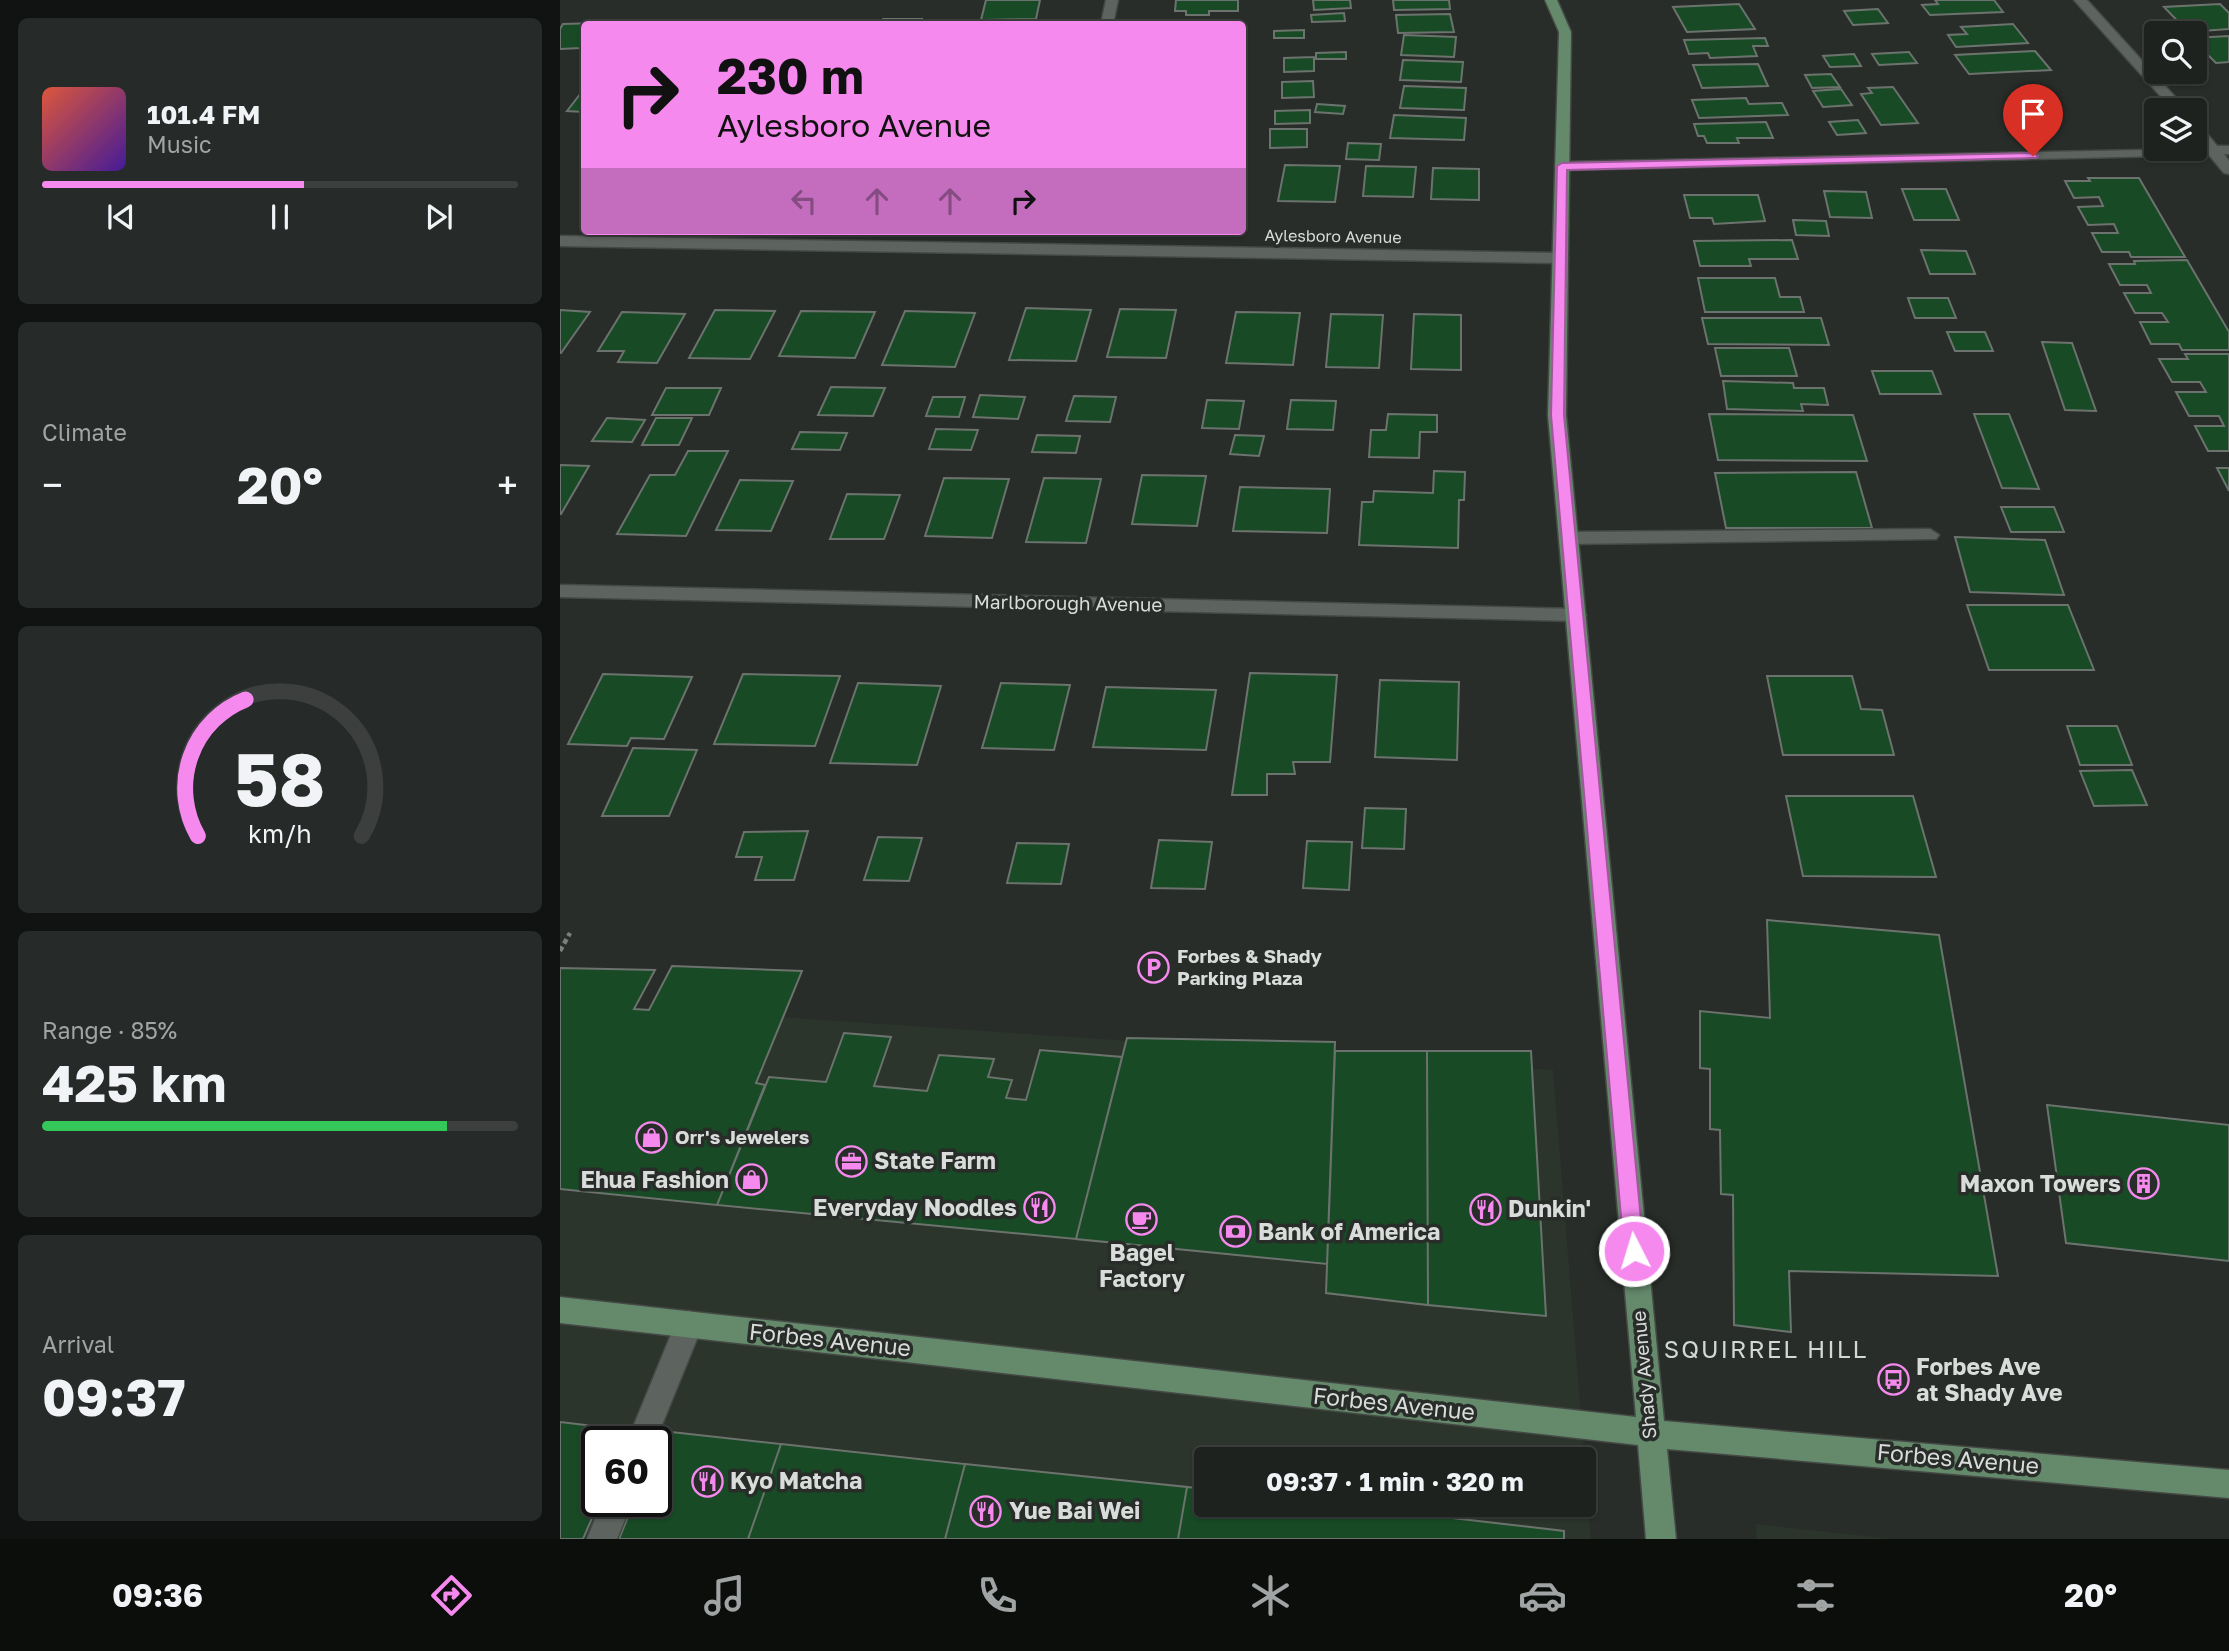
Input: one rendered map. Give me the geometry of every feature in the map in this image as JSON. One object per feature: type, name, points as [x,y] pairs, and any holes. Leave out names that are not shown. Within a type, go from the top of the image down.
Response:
[{"type":"main road","name":"Shady Avenue","points":[[1551,0],[1565,32],[1557,415],[1661,1539]]},
{"type":"main road","name":"Forbes Avenue","points":[[560,1310],[1749,1444],[1875,1451],[2229,1484]]},
{"type":"street","points":[[1108,21],[1112,0]]},
{"type":"street","points":[[2080,0],[2169,98]]},
{"type":"street","points":[[2207,138],[2222,150],[2229,170]]},
{"type":"street","points":[[1562,166],[2222,150]]},
{"type":"street","points":[[1067,249],[1069,235]]},
{"type":"street","name":"Aylesboro Avenue","points":[[560,241],[1560,258]]},
{"type":"street","points":[[1569,538],[1930,535]]},
{"type":"street","name":"Marlborough Avenue","points":[[560,591],[1576,615]]},
{"type":"street","points":[[648,1426],[689,1324]]},
{"type":"street","points":[[602,1539],[611,1517]]},
{"type":"path","points":[[560,951],[570,933]]},
{"type":"shaded area","points":[[560,1002],[1553,1070],[1584,1447],[1194,1447],[1194,1517],[1589,1517],[1591,1539],[560,1539]]},
{"type":"shaded area","points":[[1756,1524],[1892,1539],[1757,1539]]},
{"type":"building","points":[[986,0],[1040,0],[1036,19],[981,20]]},
{"type":"building","points":[[1176,0],[1238,0],[1238,11],[1209,11],[1209,15],[1186,15],[1186,11],[1175,11]]},
{"type":"building","points":[[1313,0],[1350,0],[1351,8],[1314,10]]},
{"type":"building","points":[[1393,0],[1449,0],[1450,9],[1394,10]]},
{"type":"building","points":[[1935,0],[1994,0],[2003,12],[1930,15],[1922,5],[1938,4]]},
{"type":"building","points":[[1739,4],[1755,29],[1687,32],[1673,7]]},
{"type":"building","points":[[2220,4],[2229,13],[2229,29],[2207,31],[2207,21],[2177,21],[2164,7]]},
{"type":"building","points":[[1878,9],[1888,23],[1853,25],[1844,11]]},
{"type":"building","points":[[1344,13],[1345,21],[1312,22],[1311,15]]},
{"type":"building","points":[[1450,14],[1454,32],[1398,33],[1396,15]]},
{"type":"building","points":[[883,19],[922,19],[922,21],[882,21]]},
{"type":"building","points":[[581,23],[581,48],[560,49],[560,29],[563,24]]},
{"type":"building","points":[[2013,24],[2028,43],[1956,47],[1948,35],[1967,34],[1961,27]]},
{"type":"building","points":[[1304,30],[1304,38],[1274,38],[1274,31]]},
{"type":"building","points":[[1404,35],[1456,37],[1454,57],[1401,55]]},
{"type":"building","points":[[2229,36],[2229,62],[2216,63],[2207,54],[2207,37]]},
{"type":"building","points":[[1765,38],[1768,46],[1753,46],[1757,56],[1710,58],[1708,53],[1689,54],[1684,40]]},
{"type":"building","points":[[2035,51],[2051,70],[1969,74],[1955,55]]},
{"type":"building","points":[[1346,52],[1346,59],[1316,59],[1316,53]]},
{"type":"building","points":[[1909,52],[1917,63],[1879,65],[1872,54]]},
{"type":"building","points":[[1854,54],[1861,66],[1830,67],[1823,56]]},
{"type":"building","points":[[1314,57],[1314,71],[1284,72],[1284,58]]},
{"type":"building","points":[[1403,60],[1463,62],[1461,82],[1400,80]]},
{"type":"building","points":[[1758,64],[1768,86],[1702,88],[1693,65]]},
{"type":"building","points":[[1831,74],[1840,87],[1812,88],[1805,75]]},
{"type":"building","points":[[1313,81],[1314,97],[1282,98],[1282,82]]},
{"type":"building","points":[[1404,86],[1466,88],[1464,110],[1400,108]]},
{"type":"building","points":[[1893,87],[1918,123],[1881,125],[1861,94],[1872,93],[1868,88]]},
{"type":"building","points":[[1841,89],[1852,105],[1823,107],[1813,91]]},
{"type":"building","points":[[581,93],[581,112],[567,111]]},
{"type":"building","points":[[1746,98],[1749,104],[1782,103],[1788,115],[1699,118],[1692,100]]},
{"type":"building","points":[[1317,104],[1345,106],[1343,114],[1315,112]]},
{"type":"building","points":[[1310,110],[1310,123],[1275,124],[1275,111]]},
{"type":"building","points":[[1394,115],[1466,118],[1464,140],[1390,138]]},
{"type":"building","points":[[1858,120],[1866,133],[1837,135],[1829,122]]},
{"type":"building","points":[[1766,122],[1773,138],[1737,138],[1739,143],[1707,143],[1704,136],[1698,136],[1694,124]]},
{"type":"building","points":[[1270,129],[1307,129],[1307,147],[1270,148]]},
{"type":"building","points":[[1348,143],[1381,144],[1379,160],[1346,159]]},
{"type":"building","points":[[1285,165],[1340,166],[1335,202],[1278,201]]},
{"type":"building","points":[[1366,166],[1416,167],[1413,197],[1363,196]]},
{"type":"building","points":[[1433,168],[1479,169],[1479,200],[1431,199]]},
{"type":"building","points":[[2088,178],[2139,178],[2185,257],[2131,257],[2129,252],[2102,252],[2092,233],[2118,233],[2114,224],[2088,225],[2078,207],[2103,206],[2099,197],[2074,198],[2065,181],[2090,181]]},
{"type":"building","points":[[1902,189],[1946,189],[1959,220],[1914,220]]},
{"type":"building","points":[[1824,191],[1866,192],[1872,218],[1830,217]]},
{"type":"building","points":[[1684,195],[1758,195],[1765,221],[1714,224],[1712,218],[1690,218]]},
{"type":"building","points":[[1793,220],[1826,221],[1829,236],[1796,235]]},
{"type":"building","points":[[1792,240],[1798,259],[1749,259],[1751,266],[1700,266],[1694,241]]},
{"type":"building","points":[[1921,250],[1966,251],[1975,274],[1930,274]]},
{"type":"building","points":[[2187,260],[2229,332],[2229,350],[2182,350],[2179,344],[2151,344],[2140,322],[2168,322],[2162,313],[2135,313],[2124,293],[2151,293],[2147,285],[2120,285],[2109,264]]},
{"type":"building","points":[[1698,278],[1775,278],[1780,297],[1800,297],[1804,312],[1705,312]]},
{"type":"building","points":[[1908,298],[1948,298],[1956,318],[1915,318]]},
{"type":"building","points":[[1026,308],[1091,310],[1076,361],[1009,360]]},
{"type":"building","points":[[1120,309],[1176,310],[1166,358],[1107,357]]},
{"type":"building","points":[[560,310],[590,312],[561,353],[560,353]]},
{"type":"building","points":[[715,310],[775,311],[750,359],[689,358]]},
{"type":"building","points":[[801,311],[875,312],[855,358],[779,356]]},
{"type":"building","points":[[905,311],[975,313],[955,367],[882,365]]},
{"type":"building","points":[[622,312],[685,314],[657,363],[618,362],[624,351],[598,351]]},
{"type":"building","points":[[1236,312],[1300,313],[1293,365],[1226,363]]},
{"type":"building","points":[[1331,314],[1383,315],[1379,368],[1326,367]]},
{"type":"building","points":[[1414,314],[1461,315],[1461,370],[1411,369]]},
{"type":"building","points":[[1702,318],[1821,318],[1829,345],[1708,344]]},
{"type":"building","points":[[1947,332],[1985,332],[1993,351],[1955,351]]},
{"type":"building","points":[[2042,342],[2072,343],[2096,411],[2065,410]]},
{"type":"building","points":[[1715,348],[1789,348],[1797,376],[1721,376]]},
{"type":"building","points":[[2185,354],[2229,354],[2229,451],[2208,451],[2195,426],[2224,426],[2219,416],[2189,416],[2176,392],[2206,392],[2200,382],[2172,382],[2159,359],[2188,359]]},
{"type":"building","points":[[1872,371],[1932,371],[1941,394],[1880,394]]},
{"type":"building","points":[[1723,381],[1793,383],[1794,388],[1824,388],[1828,405],[1801,404],[1803,411],[1727,409]]},
{"type":"building","points":[[831,387],[885,388],[873,416],[818,415]]},
{"type":"building","points":[[666,388],[721,388],[709,415],[652,415]]},
{"type":"building","points":[[980,395],[1025,397],[1018,419],[973,417]]},
{"type":"building","points":[[1074,396],[1116,397],[1110,422],[1066,421]]},
{"type":"building","points":[[933,397],[965,397],[959,417],[926,416]]},
{"type":"building","points":[[1207,400],[1244,401],[1239,429],[1202,428]]},
{"type":"building","points":[[1291,400],[1336,401],[1333,430],[1287,429]]},
{"type":"building","points":[[1388,414],[1437,415],[1437,432],[1420,432],[1419,458],[1369,457],[1371,430],[1386,430]]},
{"type":"building","points":[[1709,414],[1853,415],[1867,461],[1718,460]]},
{"type":"building","points":[[1974,414],[2009,414],[2039,489],[2002,488]]},
{"type":"building","points":[[607,418],[645,420],[632,442],[592,441]]},
{"type":"building","points":[[656,418],[692,418],[679,445],[642,445]]},
{"type":"building","points":[[936,429],[978,430],[971,450],[929,449]]},
{"type":"building","points":[[800,432],[847,433],[840,450],[792,449]]},
{"type":"building","points":[[1037,435],[1080,436],[1076,453],[1032,452]]},
{"type":"building","points":[[1235,435],[1264,436],[1259,456],[1230,454]]},
{"type":"building","points":[[688,451],[728,451],[686,536],[617,534],[650,475],[675,475]]},
{"type":"building","points":[[560,465],[589,466],[561,514],[560,514]]},
{"type":"building","points":[[2217,468],[2229,468],[2229,491]]},
{"type":"building","points":[[1434,471],[1465,472],[1464,500],[1459,500],[1458,548],[1359,545],[1362,502],[1373,502],[1374,491],[1433,493]]},
{"type":"building","points":[[1856,472],[1872,528],[1726,528],[1715,473]]},
{"type":"building","points":[[1142,475],[1206,476],[1197,526],[1132,524]]},
{"type":"building","points":[[944,478],[1009,479],[992,538],[925,536]]},
{"type":"building","points":[[1044,478],[1101,479],[1086,543],[1026,542]]},
{"type":"building","points":[[740,480],[793,481],[771,531],[716,530]]},
{"type":"building","points":[[1240,487],[1330,489],[1327,533],[1233,531]]},
{"type":"building","points":[[847,494],[900,495],[884,539],[830,539]]},
{"type":"building","points":[[2001,507],[2054,507],[2064,532],[2011,532]]},
{"type":"building","points":[[1955,537],[2045,540],[2064,595],[1970,592]]},
{"type":"building","points":[[1967,605],[2068,605],[2094,670],[1989,670]]},
{"type":"building","points":[[1250,673],[1337,675],[1330,762],[1293,762],[1295,774],[1267,774],[1267,795],[1232,795]]},
{"type":"building","points":[[603,674],[692,677],[664,739],[631,738],[627,746],[568,744]]},
{"type":"building","points":[[743,674],[840,676],[815,746],[714,744]]},
{"type":"building","points":[[1767,676],[1852,676],[1861,709],[1882,710],[1894,755],[1783,755]]},
{"type":"building","points":[[1380,680],[1459,682],[1457,760],[1375,757]]},
{"type":"building","points":[[858,683],[941,686],[917,765],[830,763]]},
{"type":"building","points":[[1001,683],[1070,685],[1054,750],[982,748]]},
{"type":"building","points":[[1106,687],[1216,690],[1206,750],[1093,747]]},
{"type":"building","points":[[2067,726],[2117,726],[2132,765],[2080,765]]},
{"type":"building","points":[[633,748],[697,750],[669,816],[602,816]]},
{"type":"building","points":[[2132,770],[2147,805],[2094,806],[2080,771]]},
{"type":"building","points":[[1786,796],[1913,796],[1936,877],[1803,876]]},
{"type":"building","points":[[1365,808],[1406,809],[1404,849],[1362,848]]},
{"type":"building","points":[[808,831],[794,880],[755,880],[762,857],[736,857],[744,832]]},
{"type":"building","points":[[878,837],[922,838],[909,881],[864,880]]},
{"type":"building","points":[[1159,840],[1212,842],[1205,889],[1151,888]]},
{"type":"building","points":[[1307,841],[1352,842],[1349,890],[1303,888]]},
{"type":"building","points":[[1017,843],[1069,844],[1061,884],[1007,883]]},
{"type":"building","points":[[1767,920],[1939,935],[1998,1276],[1789,1271],[1791,1332],[1734,1325],[1733,1195],[1721,1194],[1720,1130],[1710,1129],[1710,1069],[1700,1068],[1700,1011],[1770,1018]]},
{"type":"building","name":"Orr's Jewelers","points":[[672,966],[802,971],[756,1083],[765,1085],[717,1205],[560,1189],[560,968],[655,970],[634,1009],[649,1010]]},
{"type":"building","points":[[844,1033],[891,1037],[874,1086],[927,1091],[939,1055],[994,1059],[988,1077],[1012,1080],[1006,1098],[1026,1100],[1040,1050],[1122,1057],[1076,1239],[717,1205],[769,1077],[826,1082]]},
{"type":"building","points":[[1127,1038],[1335,1042],[1327,1264],[1076,1239]]},
{"type":"building","points":[[1335,1051],[1427,1051],[1428,1305],[1326,1293]]},
{"type":"building","points":[[1427,1051],[1531,1051],[1546,1316],[1428,1305]]},
{"type":"building","name":"Maxon Towers","points":[[2047,1105],[2229,1125],[2229,1261],[2066,1243]]},
{"type":"building","points":[[560,1422],[594,1426],[581,1426],[581,1517],[593,1517],[583,1539],[560,1539]]},
{"type":"building","points":[[672,1432],[781,1444],[748,1539],[619,1539],[628,1517],[672,1517]]},
{"type":"building","points":[[781,1444],[965,1464],[945,1539],[748,1539]]},
{"type":"building","points":[[965,1464],[1187,1487],[1178,1539],[945,1539]]},
{"type":"building","points":[[1187,1487],[1194,1488],[1194,1517],[1443,1517],[1564,1531],[1564,1539],[1178,1539]]},
{"type":"place","name":"Forbes & Shady Parking Plaza","points":[[1154,967]]},
{"type":"place","name":"Orr's Jewelers","points":[[652,1137]]},
{"type":"place","name":"State Farm","points":[[851,1161]]},
{"type":"place","name":"Ehua Fashion","points":[[752,1180]]},
{"type":"place","name":"Maxon Towers","points":[[2144,1184]]},
{"type":"place","name":"Everyday Noodles","points":[[1040,1208]]},
{"type":"place","name":"Dunkin'","points":[[1485,1209]]},
{"type":"place","name":"Bagel Factory","points":[[1142,1219]]},
{"type":"place","name":"Bank of America","points":[[1235,1232]]},
{"type":"place","name":"Forbes Ave at Shady Ave","points":[[1893,1380]]},
{"type":"place","name":"Kyo Matcha","points":[[707,1481]]},
{"type":"place","name":"Yue Bai Wei","points":[[986,1511]]},
{"type":"district","name":"SQUIRREL HILL","points":[[1766,1350]]},
{"type":"route","points":[[1634,1251],[1557,415],[1562,166],[2033,156]]}]
